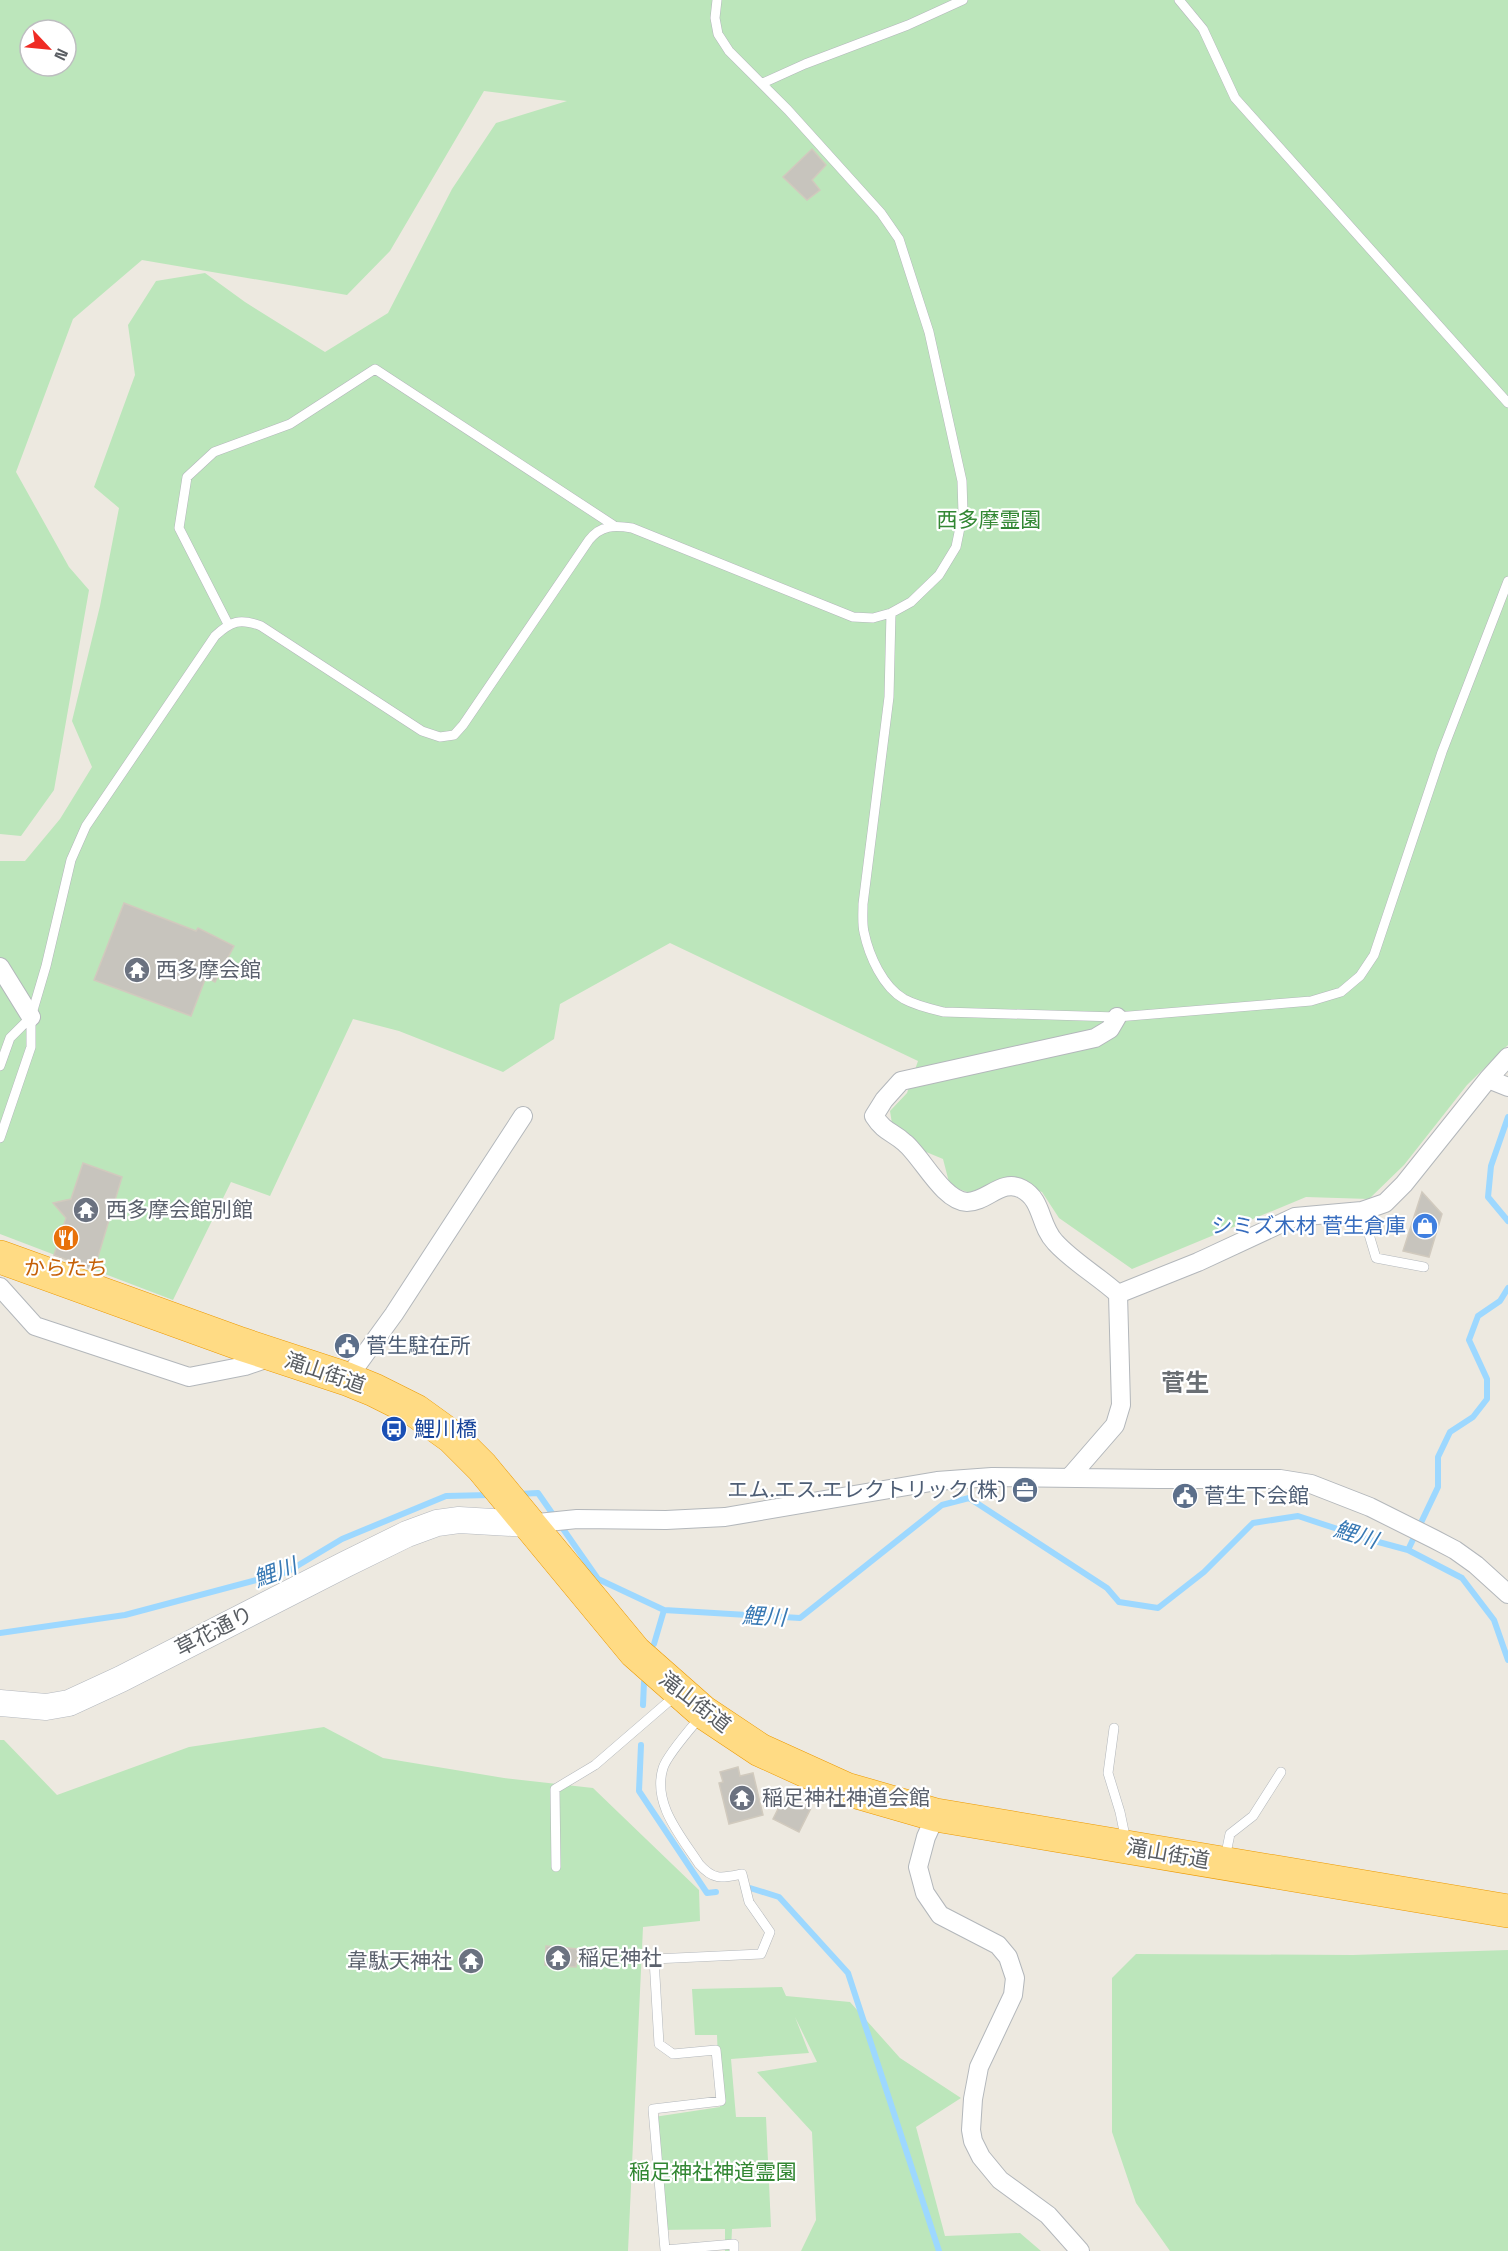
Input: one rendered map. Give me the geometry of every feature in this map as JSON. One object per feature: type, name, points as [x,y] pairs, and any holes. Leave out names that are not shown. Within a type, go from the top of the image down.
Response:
[{"type":"highway","name":"滝山街道","points":[[0,1257],[276,1356],[347,1379],[374,1390],[425,1418],[452,1437],[531,1519],[635,1652],[691,1702],[760,1750],[846,1789],[936,1815],[1508,1911]]},
{"type":"street","points":[[0,967],[31,1017]]},
{"type":"street","points":[[1069,1478],[1115,1425],[1121,1405],[1118,1294],[1055,1242],[1045,1228],[1035,1198],[1020,1188],[1006,1185],[978,1201],[964,1202],[944,1190],[905,1143],[883,1130],[874,1116],[884,1100],[901,1081],[1095,1038],[1110,1029],[1117,1017]]},
{"type":"street","points":[[1118,1294],[1198,1262],[1295,1217],[1362,1211],[1385,1203],[1398,1191],[1508,1057]]},
{"type":"street","points":[[1488,1079],[1507,1087]]},
{"type":"street","points":[[347,1379],[394,1314],[523,1116]]},
{"type":"street","points":[[0,1287],[35,1326],[189,1377],[244,1366],[276,1356]]},
{"type":"street","points":[[531,1519],[666,1520],[725,1517],[937,1481],[992,1477],[1280,1479],[1311,1484],[1370,1507],[1434,1539],[1469,1560],[1508,1594]]},
{"type":"street","name":"草花通り","points":[[0,1703],[46,1707],[69,1702],[121,1679],[346,1563],[407,1534],[437,1523],[531,1519]]},
{"type":"street","points":[[936,1815],[926,1837],[918,1867],[925,1893],[940,1915],[998,1945],[1008,1958],[1016,1978],[1013,1995],[979,2067],[973,2099],[971,2130],[973,2141],[981,2157],[1000,2180],[1048,2215],[1080,2251]]},
{"type":"lane","points":[[228,624],[179,528],[188,477],[214,452],[290,424],[375,369],[614,525],[632,528],[853,617],[873,618],[891,613],[911,602],[939,575],[956,547],[963,513],[962,481],[929,332],[899,239],[881,213],[763,83],[729,51],[718,34],[715,18],[717,0]]},
{"type":"lane","points":[[763,83],[805,64],[908,26],[963,0]]},
{"type":"lane","points":[[1179,0],[1203,29],[1235,98],[1508,403]]},
{"type":"lane","points":[[0,1138],[31,1047],[31,1017],[46,966],[71,860],[86,826],[215,636],[228,624],[247,621],[261,626],[422,731],[440,737],[454,735],[595,531],[614,525]]},
{"type":"lane","points":[[891,613],[889,697],[863,904],[864,932],[876,967],[902,998],[945,1012],[1117,1017],[1311,1001],[1341,992],[1360,976],[1374,955],[1442,752],[1508,581]]},
{"type":"lane","points":[[0,1066],[10,1038],[31,1017]]},
{"type":"lane","points":[[1362,1211],[1376,1258],[1424,1267]]},
{"type":"lane","points":[[556,1867],[555,1789],[691,1702]]},
{"type":"lane","points":[[691,1702],[663,1766],[660,1786],[663,1805],[706,1872],[718,1878],[742,1874],[749,1902],[770,1932],[761,1954],[654,1959],[659,2044],[673,2054],[716,2050],[721,2101],[653,2109],[665,2250],[734,2244],[735,2251]]},
{"type":"lane","points":[[1114,1728],[1108,1773],[1127,1846]]},
{"type":"lane","points":[[1223,1863],[1230,1834],[1253,1816],[1281,1772]]},
{"type":"green space","name":"西多摩霊園","points":[[0,0],[1508,0],[1508,1045],[1467,1085],[1404,1165],[1369,1199],[1306,1197],[1132,1269],[1059,1218],[1042,1192],[1006,1181],[979,1196],[950,1186],[943,1159],[919,1149],[893,1130],[890,1111],[907,1093],[918,1061],[670,943],[560,1004],[554,1039],[503,1072],[399,1031],[353,1019],[270,1196],[231,1182],[173,1300],[0,1234],[0,861],[25,861],[60,819],[92,767],[72,721],[100,606],[119,508],[94,487],[135,375],[128,325],[156,281],[205,273],[245,302],[325,352],[388,313],[452,189],[496,123],[567,101],[484,91],[390,251],[347,295],[142,260],[73,319],[16,472],[69,567],[89,590],[54,790],[21,836],[0,834]]},
{"type":"green space","points":[[324,1727],[383,1758],[504,1778],[593,1788],[699,1890],[700,1921],[643,1927],[628,2251],[0,2251],[0,1740],[4,1740],[57,1795],[189,1747]]},
{"type":"green space","points":[[1508,1950],[1508,2251],[1170,2251],[1136,2203],[1112,2132],[1112,1978],[1136,1954],[1353,1955]]},
{"type":"green space","name":"稲足神社神道霊園","points":[[782,1987],[786,1996],[850,2002],[900,2058],[961,2098],[916,2127],[945,2236],[1020,2233],[1041,2251],[801,2251],[816,2220],[812,2132],[757,2072],[817,2062],[795,2017],[809,2053],[731,2059],[736,2117],[766,2117],[771,2227],[732,2229],[731,2251],[725,2251],[725,2229],[660,2230],[654,2117],[720,2107],[717,2035],[695,2035],[692,1989]]},
{"type":"building","points":[[812,149],[826,165],[812,180],[820,190],[807,200],[783,177]]},
{"type":"building","name":"西多摩会館","points":[[124,903],[196,931],[198,928],[234,946],[215,982],[206,977],[191,1016],[94,980]]},
{"type":"building","name":"西多摩会館別館","points":[[83,1163],[122,1177],[94,1270],[54,1255],[66,1218],[53,1203],[71,1199]]},
{"type":"building","points":[[1422,1192],[1442,1214],[1429,1257],[1403,1251]]},
{"type":"building","points":[[738,1767],[740,1776],[753,1773],[763,1815],[729,1824],[719,1783],[723,1782],[720,1772]]},
{"type":"building","points":[[785,1795],[811,1808],[799,1832],[773,1819]]},
{"type":"building","points":[[546,1946],[578,1949],[576,1967],[545,1965]]},
{"type":"waterway","points":[[1508,1117],[1491,1166],[1488,1197],[1508,1221]]},
{"type":"waterway","points":[[1408,1550],[1438,1487],[1438,1457],[1450,1432],[1473,1417],[1487,1399],[1487,1379],[1469,1340],[1478,1316],[1500,1301],[1508,1288]]},
{"type":"waterway","name":"鯉川","points":[[518,1494],[538,1493],[598,1579],[664,1610],[800,1618],[942,1505],[969,1498],[1107,1588],[1119,1602],[1158,1608],[1204,1572],[1253,1523],[1298,1516],[1408,1550],[1462,1578],[1494,1620],[1508,1660]]},
{"type":"waterway","name":"鯉川","points":[[0,1633],[125,1615],[287,1572],[342,1539],[446,1496],[490,1495]]},
{"type":"waterway","points":[[654,1644],[664,1610]]},
{"type":"waterway","points":[[643,1705],[644,1682]]},
{"type":"waterway","points":[[641,1745],[639,1791],[707,1893],[716,1892]]},
{"type":"waterway","points":[[750,1888],[779,1897],[848,1973],[939,2251]]},
{"type":"place","name":"西多摩会館","points":[[137,970]]},
{"type":"place","name":"西多摩会館別館","points":[[86,1210]]},
{"type":"place","name":"シミズ木材 菅生倉庫","points":[[1425,1226]]},
{"type":"place","name":"からたち","points":[[66,1238]]},
{"type":"place","name":"菅生駐在所","points":[[347,1346]]},
{"type":"place","name":"鯉川橋","points":[[394,1429]]},
{"type":"place","name":"エム.エス.エレクトリック(株)","points":[[1025,1490]]},
{"type":"place","name":"菅生下会館","points":[[1185,1496]]},
{"type":"place","name":"稲足神社神道会館","points":[[742,1798]]},
{"type":"place","name":"稲足神社","points":[[558,1958]]},
{"type":"place","name":"韋駄天神社","points":[[471,1961]]},
{"type":"district","name":"菅生","points":[[1185,1383]]}]
